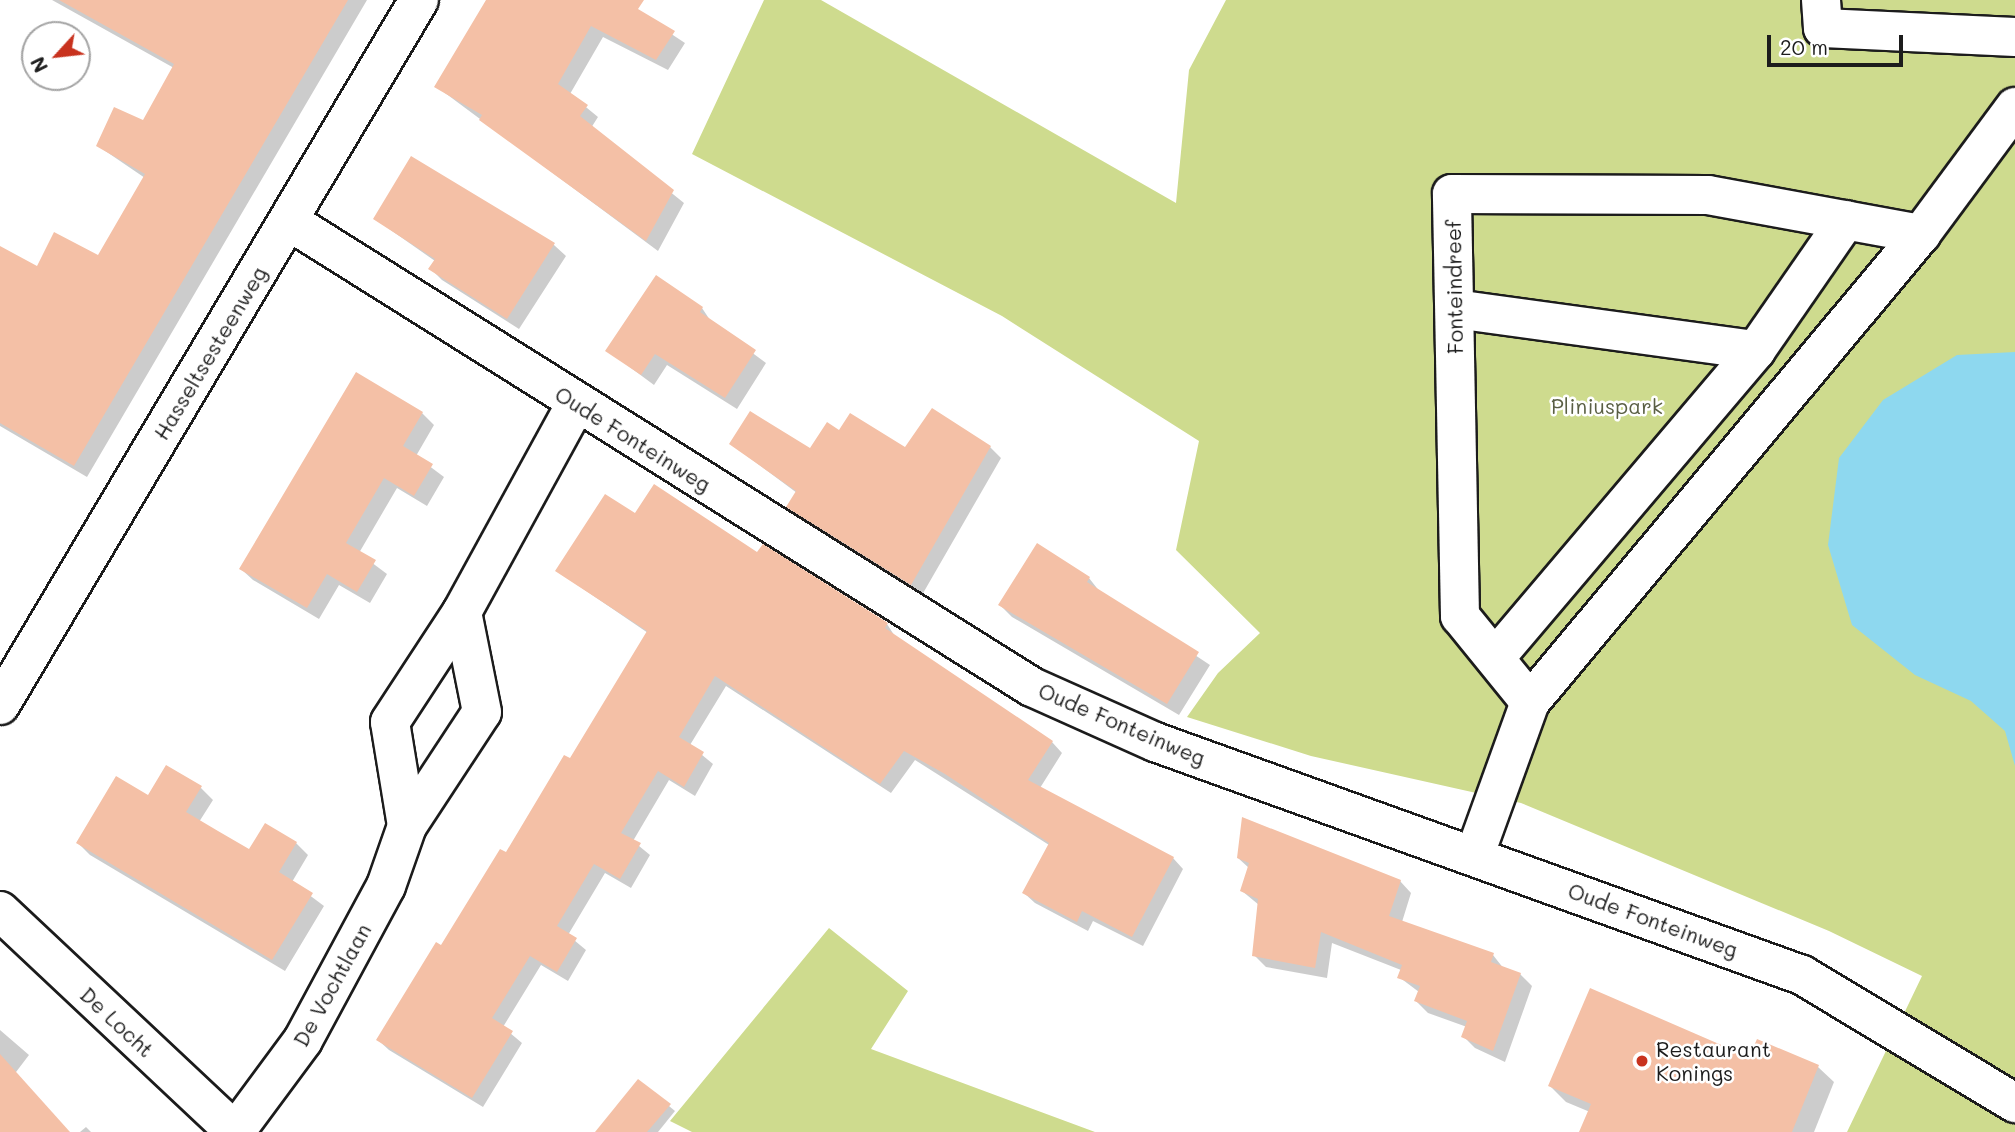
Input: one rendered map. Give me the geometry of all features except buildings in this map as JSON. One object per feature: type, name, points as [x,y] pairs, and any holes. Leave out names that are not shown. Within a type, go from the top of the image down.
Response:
[{"type":"street","name":"Hasseltsesteenweg","points":[[0,705],[419,0]]},
{"type":"street","points":[[1821,0],[1823,27],[2015,37]]},
{"type":"street","points":[[1475,854],[1530,702],[1921,234],[2015,107]]},
{"type":"street","name":"Fonteindreef","points":[[1530,702],[1460,616],[1452,194],[1708,195],[1921,234]]},
{"type":"street","points":[[1494,658],[1756,350],[1846,220]]},
{"type":"street","name":"Oude Fonteinweg","points":[[289,221],[576,404],[1032,687],[1155,742],[1475,854],[1802,975],[1911,1036],[1997,1096],[2015,1103]]},
{"type":"street","points":[[1455,309],[1756,350]]},
{"type":"street","name":"De Vochtlaan","points":[[407,826],[390,722],[462,612],[576,404]]},
{"type":"street","name":"De Vochtlaan","points":[[235,1132],[303,1040],[386,886],[407,826],[482,712],[462,612]]},
{"type":"street","name":"De Locht","points":[[0,911],[235,1132]]},
{"type":"green space","name":"Pliniuspark","points":[[764,0],[821,0],[1176,203],[1189,70],[1226,0],[2015,0],[2015,1132],[1847,1132],[1922,976],[1829,931],[1521,803],[1311,756],[1187,717],[1218,673],[1260,633],[1176,550],[1199,441],[1002,316],[692,154]]},
{"type":"green space","points":[[829,928],[908,991],[871,1049],[1095,1132],[692,1132],[670,1121]]},
{"type":"water","points":[[2015,352],[2015,766],[2005,731],[1971,701],[1915,675],[1852,625],[1828,545],[1839,458],[1883,400],[1957,355]]},
{"type":"place","name":"Restaurant Konings","points":[[1642,1061]]}]
